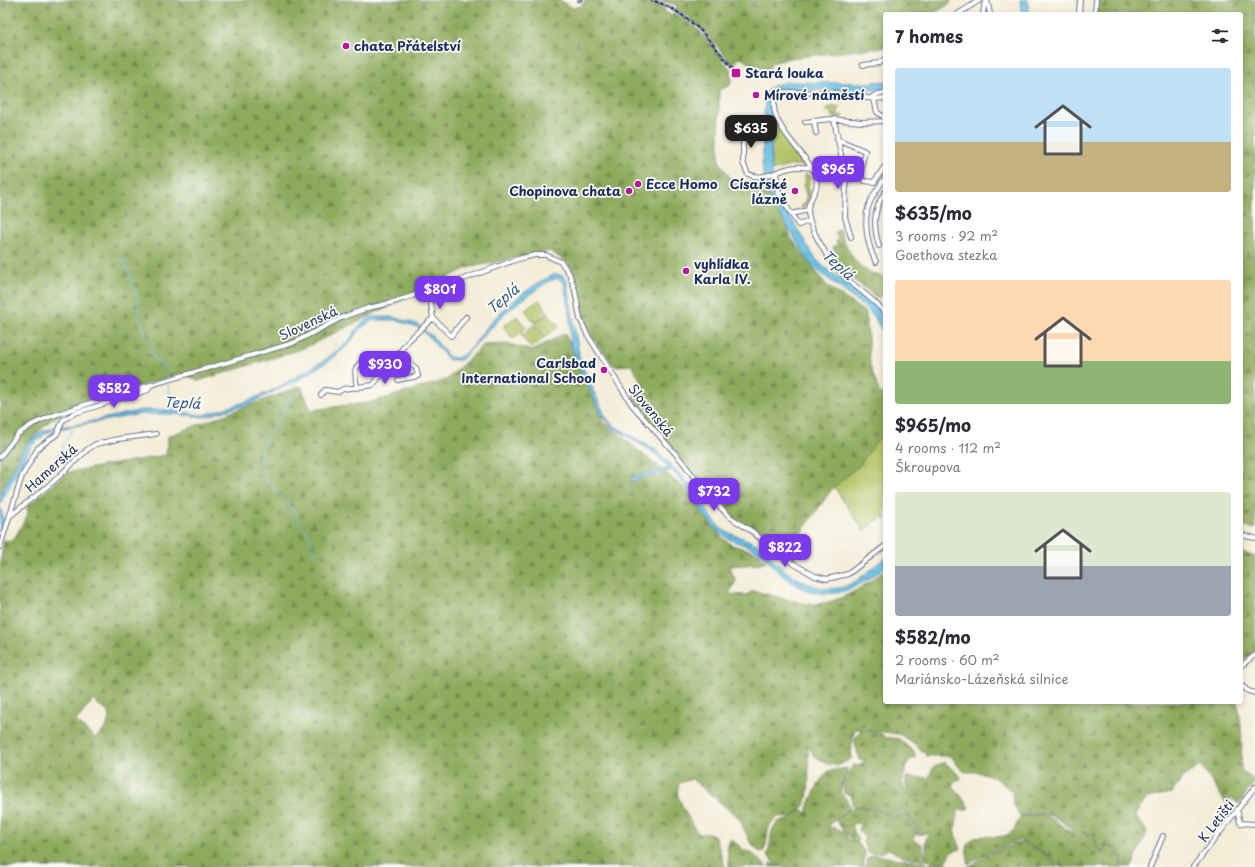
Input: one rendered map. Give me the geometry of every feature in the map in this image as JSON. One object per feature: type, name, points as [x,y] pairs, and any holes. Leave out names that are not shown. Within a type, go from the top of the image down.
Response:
[{"type":"street","points":[[961,12],[980,0]]},
{"type":"street","points":[[983,12],[986,0]]},
{"type":"street","points":[[986,0],[989,12]]},
{"type":"street","points":[[1079,12],[1080,0]]},
{"type":"street","points":[[1094,12],[1096,0]]},
{"type":"street","points":[[863,65],[878,63],[883,60]]},
{"type":"street","points":[[883,98],[835,93],[783,92],[775,97],[774,112],[776,118],[816,175],[816,188],[808,210],[810,222],[836,268],[883,311]]},
{"type":"street","points":[[872,98],[877,94],[883,93]]},
{"type":"street","points":[[872,98],[877,112],[883,118]]},
{"type":"street","points":[[834,119],[846,181],[846,222],[850,237]]},
{"type":"street","points":[[805,122],[834,119],[862,122],[883,120]]},
{"type":"street","points":[[761,120],[761,124],[743,143],[744,163],[748,174],[761,176],[774,174],[791,167],[812,168]]},
{"type":"street","points":[[814,121],[816,133]]},
{"type":"street","points":[[837,139],[865,151],[860,175],[864,182],[874,182],[883,169]]},
{"type":"street","points":[[774,174],[779,194],[798,225],[810,222]]},
{"type":"street","points":[[876,262],[870,251],[868,239],[869,205],[883,181]]},
{"type":"street","points":[[879,246],[876,234],[876,207],[883,195]]},
{"type":"street","points":[[869,205],[876,207]]},
{"type":"street","points":[[791,214],[808,210]]},
{"type":"street","name":"Slovenská","points":[[150,386],[293,343],[343,317],[540,254],[555,258],[567,269],[571,277],[580,319],[587,334],[628,399],[645,422],[681,460],[704,490],[730,517],[753,532],[782,557],[815,576],[827,579],[838,578],[851,572],[883,548]]},
{"type":"street","points":[[429,290],[433,318],[451,336],[466,317]]},
{"type":"street","points":[[321,395],[325,390],[338,392],[343,389],[370,386],[378,381],[398,354],[433,318]]},
{"type":"street","points":[[398,354],[416,368],[418,376],[398,380]]},
{"type":"street","points":[[357,388],[355,369],[368,356]]},
{"type":"street","points":[[0,457],[14,438],[33,424],[93,402],[150,386]]},
{"type":"street","name":"Hamerská","points":[[0,547],[22,476],[38,448],[58,431],[63,420],[75,413],[148,390],[150,386]]},
{"type":"street","name":"Hamerská","points":[[10,516],[54,481],[88,448],[96,444],[118,439],[156,434]]},
{"type":"street","points":[[1243,535],[1255,538]]},
{"type":"street","points":[[1243,664],[1255,654]]},
{"type":"street","points":[[1243,687],[1248,691],[1255,693]]},
{"type":"street","name":"K Letišti","points":[[1193,867],[1255,787]]},
{"type":"street","points":[[1237,809],[1240,822],[1255,824]]},
{"type":"street","points":[[1150,867],[1162,836]]},
{"type":"green space","points":[[0,0],[560,0],[573,8],[582,6],[584,1],[588,0],[646,0],[664,8],[665,12],[672,15],[673,13],[700,31],[731,70],[731,83],[729,86],[719,90],[719,161],[730,178],[762,185],[787,227],[791,238],[827,286],[866,313],[870,365],[880,394],[883,394],[883,437],[879,439],[860,465],[832,489],[794,543],[756,533],[724,512],[647,419],[632,398],[643,385],[632,365],[614,366],[586,329],[568,263],[550,251],[467,268],[302,349],[198,381],[183,373],[76,405],[51,420],[27,443],[0,495]]},
{"type":"green space","points":[[657,0],[951,0],[950,4],[936,12],[883,12],[883,47],[790,58],[772,63],[768,70],[753,66],[741,58],[737,60],[733,66],[703,29],[676,8],[677,5]]},
{"type":"green space","points":[[1097,0],[1255,0],[1255,529],[1243,526],[1243,12],[1095,12]]},
{"type":"green space","points":[[830,107],[839,107],[837,115],[843,116],[842,118],[833,117],[830,111],[826,111],[826,109]]},
{"type":"green space","points":[[772,114],[790,144],[806,163],[805,166],[792,165],[771,171]]},
{"type":"green space","points":[[807,174],[810,177],[808,198],[802,209],[801,206],[804,204],[806,199],[803,184],[806,183],[804,175]]},
{"type":"green space","points":[[840,229],[848,249],[860,266],[869,272],[883,277],[883,295],[877,298],[853,279],[831,256],[835,253],[833,247],[837,245],[836,241],[838,239],[835,232]]},
{"type":"green space","points":[[539,300],[549,313],[534,323],[525,310]]},
{"type":"green space","points":[[549,314],[559,326],[545,337],[535,324]]},
{"type":"green space","points":[[517,316],[526,328],[513,339],[503,326]]},
{"type":"green space","points":[[534,325],[544,338],[531,348],[521,335]]},
{"type":"green space","points":[[565,333],[604,422],[685,489],[720,536],[732,545],[756,552],[766,561],[758,564],[729,566],[736,581],[729,594],[745,595],[754,591],[800,602],[814,604],[823,603],[833,601],[852,593],[883,572],[883,704],[1237,704],[1242,744],[1241,770],[1255,781],[1239,804],[1231,798],[1227,805],[1201,766],[1184,776],[1172,793],[1147,798],[1135,815],[1147,832],[1132,867],[1122,867],[1122,858],[1119,852],[1121,867],[1060,867],[1041,851],[1020,840],[968,864],[967,849],[969,842],[973,838],[985,836],[998,837],[1009,834],[1021,817],[1037,815],[1047,817],[1070,831],[1065,834],[1073,831],[1060,820],[1049,815],[1036,814],[1020,816],[1013,804],[1012,791],[991,776],[980,773],[965,772],[959,767],[951,756],[927,756],[915,744],[899,734],[867,730],[882,734],[884,737],[899,739],[915,753],[915,758],[908,761],[902,783],[906,792],[920,803],[907,790],[906,777],[929,778],[933,767],[944,762],[960,776],[961,779],[952,784],[969,807],[967,810],[958,810],[955,834],[961,849],[951,852],[947,861],[928,861],[925,843],[928,833],[917,835],[917,830],[907,812],[889,814],[874,808],[853,806],[850,795],[844,793],[844,778],[841,792],[851,807],[830,825],[829,830],[833,827],[844,832],[848,839],[859,844],[865,853],[863,867],[769,867],[770,863],[782,866],[774,862],[767,855],[771,834],[775,825],[784,820],[789,822],[789,819],[780,816],[774,820],[769,828],[763,852],[758,851],[750,842],[739,818],[692,779],[679,783],[678,796],[687,816],[699,834],[709,833],[715,836],[725,867],[0,867],[0,565],[4,540],[13,541],[28,514],[27,507],[68,472],[166,455],[168,436],[301,386],[311,410],[372,402],[446,380],[483,345],[510,344],[532,351]],"holes":[[[93,700],[110,714],[106,728],[95,738],[76,721]],[[855,729],[864,730],[860,731],[854,740],[860,760],[866,760],[859,766],[854,765],[845,775],[847,768],[828,771],[820,781],[807,808],[808,814],[802,809],[791,818],[803,807],[806,802],[809,773],[807,744],[814,756],[828,764],[837,766],[851,759],[852,741]],[[1083,832],[1093,835],[1100,852],[1093,837]],[[1105,845],[1113,847],[1117,849],[1119,852],[1106,846],[1104,853],[1100,852],[1104,852]]]},
{"type":"green space","points":[[883,437],[883,518],[881,517],[864,531],[834,487],[860,465],[879,438]]},
{"type":"green space","points":[[1243,553],[1255,557],[1255,652],[1243,661]]},
{"type":"green space","points":[[857,807],[876,810],[890,816],[907,814],[916,832],[914,839],[917,843],[921,843],[927,859],[919,860],[906,858],[889,849],[880,853],[868,853],[863,842],[865,838],[859,831],[860,827],[858,823],[851,824],[858,840],[857,843],[848,836],[836,820],[845,812]]},
{"type":"green space","points":[[731,839],[745,851],[751,852],[767,867],[729,867],[727,844]]},
{"type":"green space","points":[[1021,842],[1041,852],[1058,867],[968,867],[990,854]]},
{"type":"green space","points":[[873,855],[927,863],[926,867],[865,867],[867,859]]},
{"type":"green space","points":[[932,862],[947,863],[951,867],[928,867]]},
{"type":"water","points":[[1020,0],[1028,0],[1029,12],[1021,12]]},
{"type":"water","points":[[883,81],[883,89],[790,90],[778,93],[772,101],[771,161],[773,182],[779,199],[815,258],[832,273],[863,294],[880,310],[883,316],[883,333],[874,317],[867,309],[812,266],[772,202],[764,179],[762,165],[765,97],[767,91],[772,86],[786,82],[866,83]]},
{"type":"water","points":[[557,274],[563,276],[567,281],[580,361],[605,415],[611,424],[656,450],[682,476],[720,528],[756,544],[789,574],[804,582],[821,588],[838,588],[851,584],[883,560],[883,569],[859,585],[846,590],[833,593],[820,593],[807,590],[780,573],[758,551],[731,540],[717,531],[705,516],[684,484],[672,470],[637,479],[633,482],[631,481],[632,477],[670,468],[653,452],[613,428],[603,417],[577,364],[570,341],[570,320],[564,283],[558,278],[547,282],[507,311],[461,360],[449,360],[428,336],[417,327],[395,320],[373,320],[360,329],[349,344],[333,358],[305,376],[249,404],[204,417],[174,414],[141,414],[54,430],[45,434],[31,446],[0,504],[0,495],[27,443],[43,431],[56,427],[74,425],[142,410],[167,410],[203,415],[245,402],[275,389],[323,361],[348,341],[362,323],[371,317],[393,317],[417,324],[433,337],[447,355],[457,358],[467,352],[490,323],[512,302],[549,277]]},
{"type":"water","points":[[0,507],[4,521],[0,539]]},
{"type":"waterway","points":[[123,259],[135,289]]},
{"type":"waterway","points":[[136,292],[140,318],[147,338]]},
{"type":"waterway","points":[[332,341],[340,350]]},
{"type":"waterway","points":[[149,342],[152,353],[160,366],[170,371],[167,378]]},
{"type":"waterway","points":[[260,465],[260,451],[295,391],[294,381]]},
{"type":"waterway","name":"Teplá","points":[[168,384],[171,403],[170,411]]},
{"type":"waterway","points":[[31,492],[54,463],[73,428]]},
{"type":"waterway","points":[[261,467],[268,483],[282,497]]},
{"type":"waterway","points":[[286,501],[310,537],[316,556]]},
{"type":"railway","points":[[652,0],[666,5],[689,20],[709,39],[736,73]]},
{"type":"place","name":"chata Přátelství","points":[[346,46]]},
{"type":"place","name":"Stará louka","points":[[736,73]]},
{"type":"place","name":"Mírové náměstí","points":[[756,95]]},
{"type":"place","name":"Ecce Homo","points":[[638,184]]},
{"type":"place","name":"Chopinova chata","points":[[629,191]]},
{"type":"place","name":"Císařské lázně","points":[[795,191]]},
{"type":"place","name":"vyhlídka Karla IV.","points":[[686,271]]},
{"type":"place","name":"Carlsbad International School","points":[[604,370]]}]
